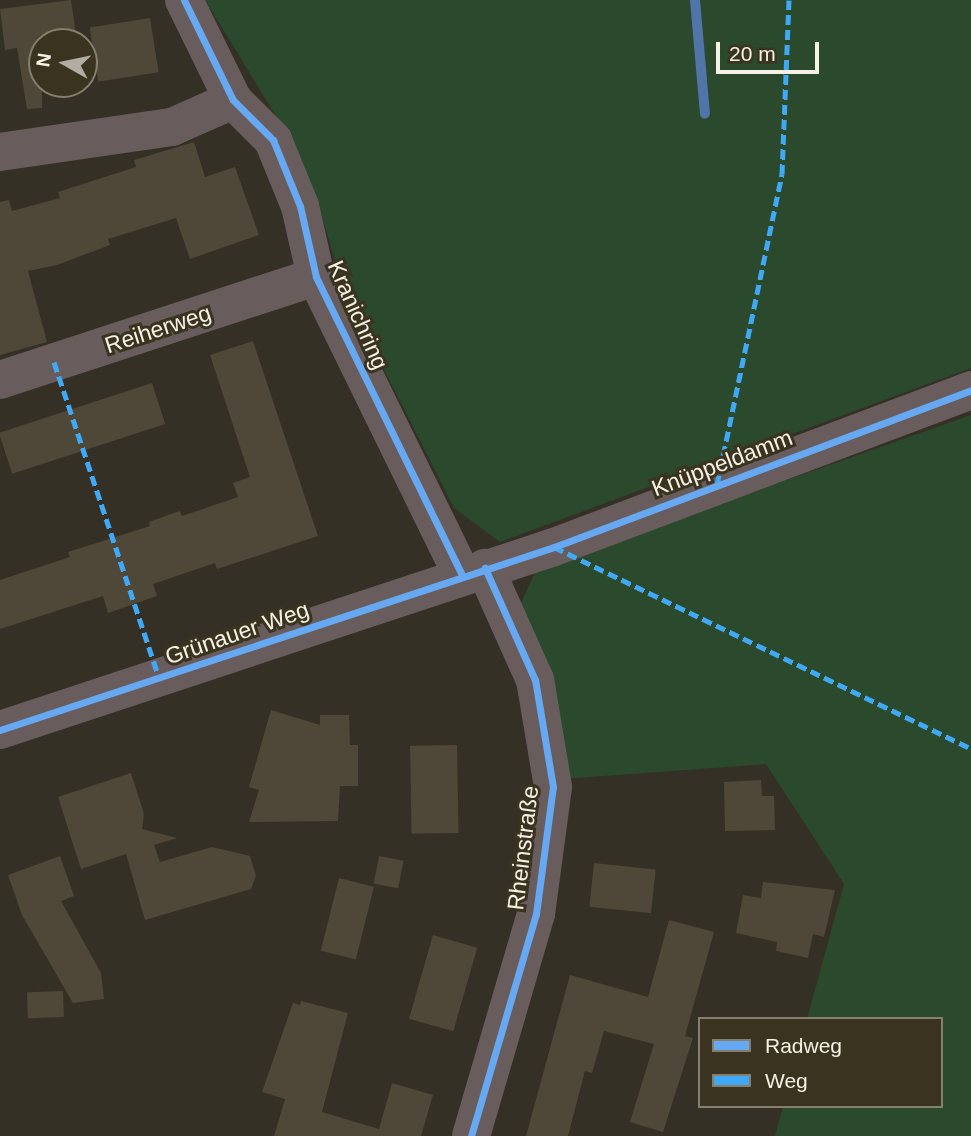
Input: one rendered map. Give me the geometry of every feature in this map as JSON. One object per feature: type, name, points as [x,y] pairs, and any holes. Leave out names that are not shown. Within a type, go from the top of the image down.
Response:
[{"type":"street","name":"Kranichring","points":[[184,0],[233,100],[272,140],[300,205],[316,277],[474,571]]},
{"type":"street","points":[[0,152],[172,127],[233,100]]},
{"type":"street","name":"Reiherweg","points":[[0,380],[316,277]]},
{"type":"street","name":"Knüppeldamm","points":[[474,571],[554,547],[971,390]]},
{"type":"street","name":"Grünauer Weg","points":[[0,730],[474,571]]},
{"type":"street","name":"Rheinstraße","points":[[471,1136],[536,914],[554,787],[535,680],[474,571]]},
{"type":"green space","points":[[205,0],[971,0],[971,368],[500,542],[454,508],[343,288],[317,199],[284,129]]},
{"type":"green space","points":[[971,415],[971,1136],[775,1136],[782,1108],[943,1108],[943,1017],[808,1017],[844,884],[766,764],[563,779],[521,603],[537,568]]},
{"type":"building","points":[[71,0],[75,28],[28,28],[28,98],[42,98],[42,108],[27,109],[17,48],[5,50],[0,9]]},
{"type":"building","points":[[150,18],[159,72],[98,82],[98,28],[90,28]]},
{"type":"building","points":[[194,142],[205,177],[235,167],[259,235],[190,259],[176,218],[108,239],[110,245],[57,265],[28,271],[47,342],[0,355],[0,202],[9,200],[12,211],[60,198],[58,192],[136,167],[134,160]]},
{"type":"building","points":[[253,341],[318,536],[217,569],[215,563],[153,584],[157,596],[108,613],[103,596],[0,629],[0,580],[70,557],[68,552],[150,526],[149,522],[165,516],[180,511],[182,516],[238,497],[233,483],[250,477],[210,355]]},
{"type":"building","points":[[152,383],[165,424],[12,474],[0,432]]},
{"type":"building","points":[[271,710],[320,725],[320,715],[349,715],[350,745],[358,745],[358,786],[340,786],[338,821],[249,822],[259,790],[249,787]]},
{"type":"building","points":[[457,745],[459,833],[412,834],[410,746]]},
{"type":"building","points":[[131,773],[144,814],[142,829],[177,838],[154,845],[160,862],[212,847],[250,856],[256,876],[251,889],[145,920],[126,854],[81,869],[58,797]]},
{"type":"building","points":[[761,780],[762,796],[774,796],[775,830],[725,831],[724,782]]},
{"type":"building","points":[[60,856],[74,896],[61,901],[101,973],[104,999],[73,1003],[22,915],[8,875]]},
{"type":"building","points":[[379,856],[404,861],[398,888],[374,883]]},
{"type":"building","points":[[594,863],[656,869],[651,913],[589,907]]},
{"type":"building","points":[[339,878],[374,887],[356,959],[321,951]]},
{"type":"building","points":[[763,882],[835,890],[824,937],[813,934],[808,958],[776,951],[777,942],[736,933],[743,895],[761,898]]},
{"type":"building","points":[[669,920],[714,932],[685,1036],[693,1038],[663,1132],[630,1122],[654,1044],[604,1031],[592,1073],[585,1071],[568,1136],[526,1136],[570,975],[648,997]]},
{"type":"building","points":[[433,935],[477,948],[453,1031],[409,1019]]},
{"type":"building","points":[[63,991],[64,1017],[28,1018],[27,992]]},
{"type":"building","points":[[301,1001],[348,1013],[322,1112],[379,1129],[392,1083],[433,1095],[421,1136],[274,1136],[285,1099],[262,1092],[293,1003],[300,1005]]},
{"type":"waterway","points":[[695,0],[705,114]]},
{"type":"marked path","points":[[717,485],[782,174],[789,0]]},
{"type":"marked path","points":[[54,362],[160,680]]},
{"type":"marked path","points":[[554,547],[971,749]]},
{"type":"cycle path","points":[[184,0],[233,100],[273,140],[300,206],[316,277],[462,575]]},
{"type":"cycle path","points":[[0,730],[554,547],[971,390]]},
{"type":"cycle path","points":[[471,1136],[536,914],[553,787],[535,680],[485,568]]}]
